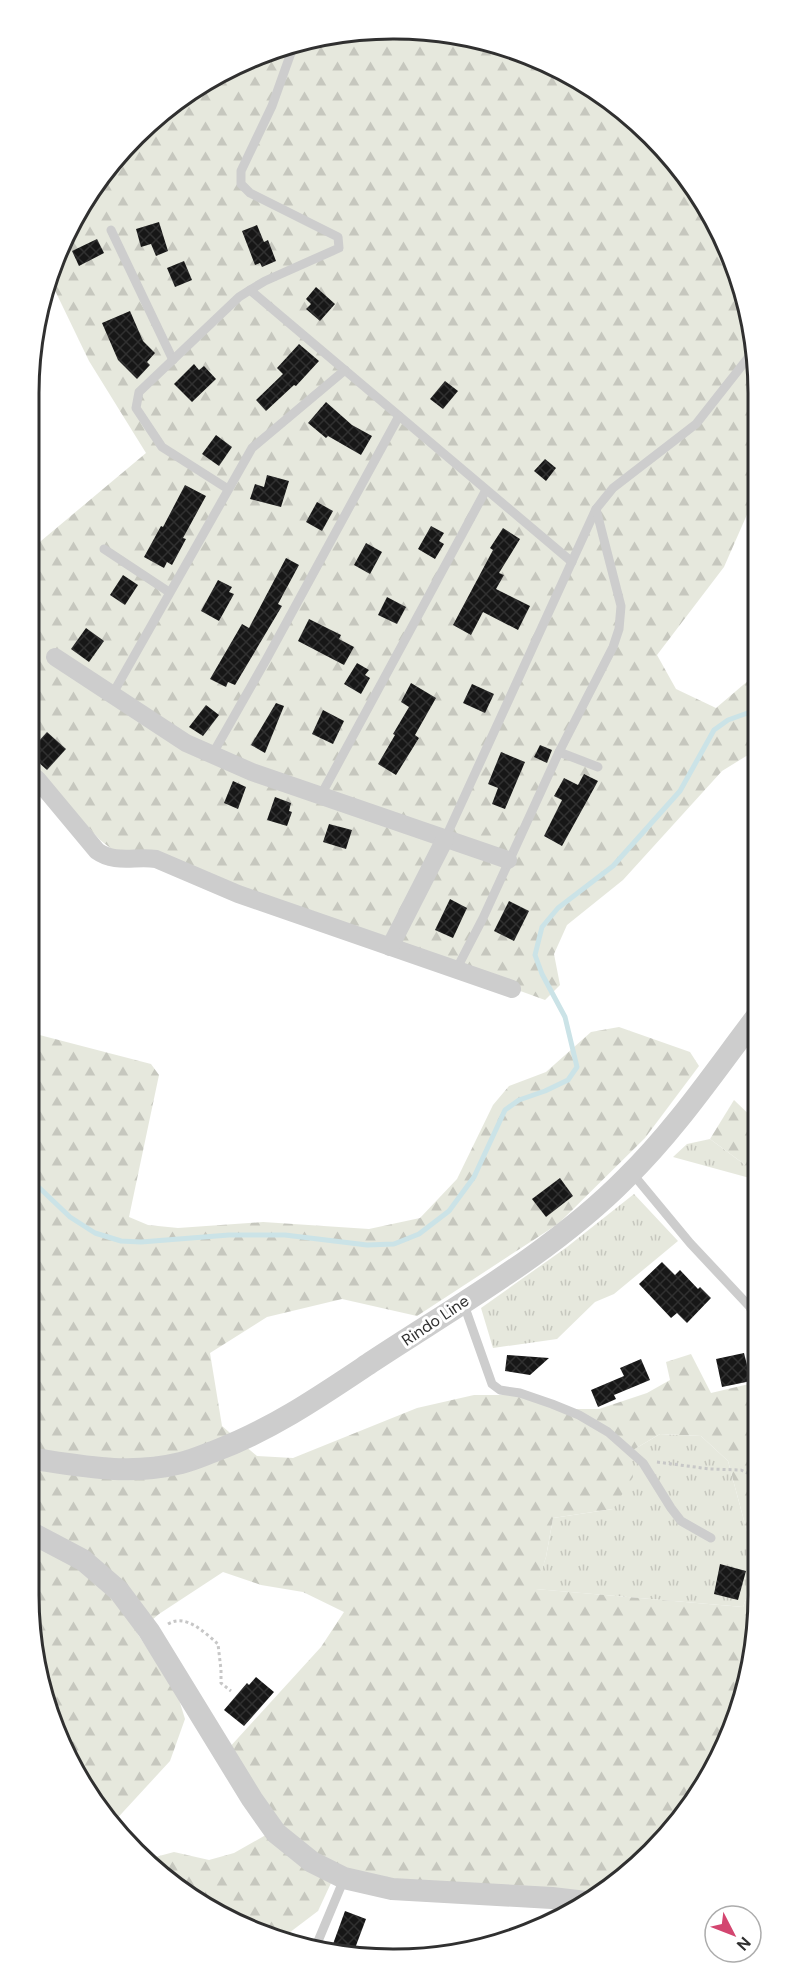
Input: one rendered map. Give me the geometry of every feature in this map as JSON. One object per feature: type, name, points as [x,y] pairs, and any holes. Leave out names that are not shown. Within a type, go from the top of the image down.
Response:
[{"type":"street","points":[[55,657],[186,743],[212,756],[252,772],[508,860]]},
{"type":"street","points":[[39,781],[97,851],[106,858],[156,859],[238,894],[512,989]]},
{"type":"street","points":[[390,947],[445,839]]},
{"type":"street","name":"Rindo Line","points":[[39,1459],[134,1471],[183,1463],[236,1443],[292,1415],[569,1229],[632,1173],[675,1126],[748,1028]]},
{"type":"street","points":[[39,1537],[74,1555],[119,1591],[151,1634],[252,1799],[276,1833],[312,1862],[344,1878],[392,1889],[573,1900]]},
{"type":"lane","points":[[228,489],[162,447],[136,408],[139,392],[239,297],[266,281],[339,248],[338,237],[250,193],[241,184],[241,171],[272,106],[290,55]]},
{"type":"lane","points":[[111,230],[173,360]]},
{"type":"lane","points":[[250,290],[572,562]]},
{"type":"lane","points":[[445,839],[596,509],[613,488],[696,424],[746,359]]},
{"type":"lane","points":[[112,695],[252,448],[345,370]]},
{"type":"lane","points":[[212,756],[399,416]]},
{"type":"lane","points":[[321,795],[486,490]]},
{"type":"lane","points":[[456,970],[483,918],[559,752],[613,647],[619,629],[621,606],[596,509]]},
{"type":"lane","points":[[104,549],[169,592]]},
{"type":"lane","points":[[559,752],[598,767]]},
{"type":"lane","points":[[632,1173],[690,1243],[748,1305]]},
{"type":"lane","points":[[462,1302],[492,1384],[500,1390],[520,1393],[579,1415],[608,1432],[643,1463],[681,1521],[711,1538]]},
{"type":"lane","points":[[318,1941],[344,1878]]},
{"type":"path","points":[[635,1456],[682,1466],[741,1470],[748,1473]]},
{"type":"path","points":[[151,1634],[174,1620],[185,1621],[200,1629],[218,1644],[221,1683],[231,1690]]},
{"type":"green space","points":[[394,39],[440,42],[507,58],[571,86],[609,112],[644,143],[675,178],[701,216],[721,258],[741,324],[748,394],[748,512],[724,567],[657,655],[676,689],[716,708],[748,681],[748,755],[722,771],[623,880],[567,925],[554,954],[560,985],[545,1000],[229,884],[113,850],[100,840],[39,774],[39,543],[146,453],[89,361],[55,290],[66,258],[86,216],[112,178],[160,127],[216,86],[258,66],[302,51],[347,42]]},
{"type":"green space","points":[[619,1027],[690,1052],[699,1066],[645,1138],[558,1224],[417,1316],[342,1299],[267,1317],[210,1353],[222,1426],[257,1456],[293,1458],[417,1408],[474,1395],[533,1395],[572,1409],[599,1409],[647,1393],[670,1380],[666,1362],[691,1354],[711,1393],[748,1384],[748,1535],[728,1461],[701,1436],[660,1434],[628,1453],[633,1477],[613,1509],[553,1518],[546,1557],[536,1589],[743,1607],[748,1593],[745,1641],[736,1686],[721,1730],[701,1772],[675,1810],[627,1861],[581,1895],[398,1881],[338,1868],[318,1911],[289,1933],[258,1922],[216,1902],[178,1876],[156,1857],[174,1852],[209,1860],[234,1853],[264,1836],[287,1833],[228,1749],[321,1647],[344,1612],[303,1592],[261,1585],[223,1572],[159,1614],[137,1633],[177,1693],[185,1719],[170,1761],[118,1817],[86,1772],[66,1730],[51,1686],[42,1641],[39,1594],[39,1035],[151,1064],[159,1075],[129,1217],[148,1225],[178,1228],[263,1222],[369,1229],[420,1218],[457,1179],[493,1105],[509,1086],[546,1072],[591,1032]]},
{"type":"green space","points":[[734,1100],[748,1113],[748,1167],[710,1139]]},
{"type":"green space","points":[[710,1139],[748,1167],[748,1178],[673,1157],[687,1144]]},
{"type":"green space","points":[[634,1194],[678,1241],[614,1294],[595,1302],[557,1339],[493,1348],[481,1308],[567,1247]]},
{"type":"green space","points":[[660,1434],[701,1436],[728,1461],[748,1535],[748,1593],[743,1607],[535,1589],[546,1557],[553,1518],[613,1509],[628,1453]]},
{"type":"building","points":[[159,222],[168,251],[156,256],[151,244],[141,247],[136,229]]},
{"type":"building","points":[[257,225],[264,242],[268,240],[276,261],[262,267],[260,263],[255,265],[242,231]]},
{"type":"building","points":[[97,239],[104,253],[79,266],[72,251]]},
{"type":"building","points":[[184,261],[192,280],[175,287],[167,268]]},
{"type":"building","points":[[316,287],[335,304],[320,321],[306,309],[311,304],[306,299]]},
{"type":"building","points":[[130,311],[143,341],[155,353],[147,362],[150,365],[137,379],[118,360],[102,323]]},
{"type":"building","points":[[299,344],[319,361],[296,386],[294,385],[266,411],[256,400],[283,374],[277,368]]},
{"type":"building","points":[[194,364],[199,370],[204,366],[216,379],[192,402],[174,384]]},
{"type":"building","points":[[445,381],[458,391],[443,409],[430,399]]},
{"type":"building","points":[[326,402],[352,425],[372,436],[361,455],[328,436],[326,438],[308,423]]},
{"type":"building","points":[[216,435],[232,447],[219,466],[202,454]]},
{"type":"building","points":[[545,459],[556,468],[546,481],[534,471]]},
{"type":"building","points":[[267,475],[289,481],[281,507],[250,499],[255,484],[264,487]]},
{"type":"building","points":[[185,485],[206,496],[183,538],[186,539],[172,565],[167,562],[164,568],[144,557]]},
{"type":"building","points":[[317,502],[333,511],[322,531],[306,522]]},
{"type":"building","points":[[431,526],[444,533],[439,541],[444,544],[435,559],[418,549]]},
{"type":"building","points":[[503,528],[520,539],[499,573],[504,575],[496,589],[530,606],[518,630],[483,612],[471,635],[453,625],[493,550],[490,548]]},
{"type":"building","points":[[366,543],[382,552],[370,574],[354,565]]},
{"type":"building","points":[[286,558],[299,565],[278,604],[282,606],[235,685],[228,682],[226,687],[210,679],[242,624],[249,628]]},
{"type":"building","points":[[123,575],[138,585],[125,605],[110,595]]},
{"type":"building","points":[[218,580],[232,587],[229,592],[234,594],[219,621],[201,611]]},
{"type":"building","points":[[387,597],[406,607],[397,624],[378,615]]},
{"type":"building","points":[[309,619],[341,635],[339,639],[354,647],[344,665],[298,641]]},
{"type":"building","points":[[86,628],[104,641],[89,662],[71,649]]},
{"type":"building","points":[[357,663],[369,670],[365,675],[370,678],[361,694],[344,684]]},
{"type":"building","points":[[411,683],[436,698],[415,735],[419,738],[396,775],[378,764],[409,707],[401,702]]},
{"type":"building","points":[[472,684],[494,694],[485,713],[463,703]]},
{"type":"building","points":[[276,703],[284,706],[265,753],[251,745]]},
{"type":"building","points":[[206,705],[219,715],[203,736],[189,727]]},
{"type":"building","points":[[323,710],[344,721],[333,744],[312,734]]},
{"type":"building","points":[[47,732],[66,749],[47,770],[39,763],[39,741]]},
{"type":"building","points":[[540,745],[552,750],[547,763],[534,757]]},
{"type":"building","points":[[501,752],[525,762],[505,809],[492,804],[498,788],[488,784]]},
{"type":"building","points":[[584,774],[598,781],[562,846],[544,836],[562,800],[554,796],[564,778],[578,785]]},
{"type":"building","points":[[233,781],[246,787],[238,809],[224,803]]},
{"type":"building","points":[[275,797],[291,803],[289,811],[292,812],[287,826],[267,820]]},
{"type":"building","points":[[329,824],[352,830],[346,849],[323,842]]},
{"type":"building","points":[[450,899],[467,908],[453,938],[435,930]]},
{"type":"building","points":[[509,901],[529,911],[514,941],[494,931]]},
{"type":"building","points":[[560,1178],[573,1196],[546,1217],[532,1199]]},
{"type":"building","points":[[662,1262],[675,1275],[680,1270],[698,1289],[700,1287],[711,1298],[687,1323],[677,1313],[671,1318],[639,1284]]},
{"type":"building","points":[[744,1353],[748,1382],[722,1387],[716,1359]]},
{"type":"building","points":[[507,1355],[549,1358],[530,1375],[505,1371]]},
{"type":"building","points":[[641,1359],[650,1380],[614,1395],[616,1399],[598,1407],[591,1390],[624,1376],[620,1368]]},
{"type":"building","points":[[720,1564],[746,1571],[738,1600],[714,1594]]},
{"type":"building","points":[[256,1677],[274,1692],[244,1726],[224,1710],[247,1683],[249,1685]]},
{"type":"building","points":[[345,1911],[366,1919],[356,1947],[333,1944]]},
{"type":"waterway","points":[[39,1187],[70,1217],[95,1233],[121,1241],[141,1242],[229,1235],[285,1235],[367,1245],[394,1244],[419,1234],[449,1211],[474,1177],[505,1110],[519,1100],[568,1080],[577,1067],[565,1017],[542,974],[535,955],[542,927],[558,908],[613,866],[680,791],[714,730],[728,720],[748,713]]}]
